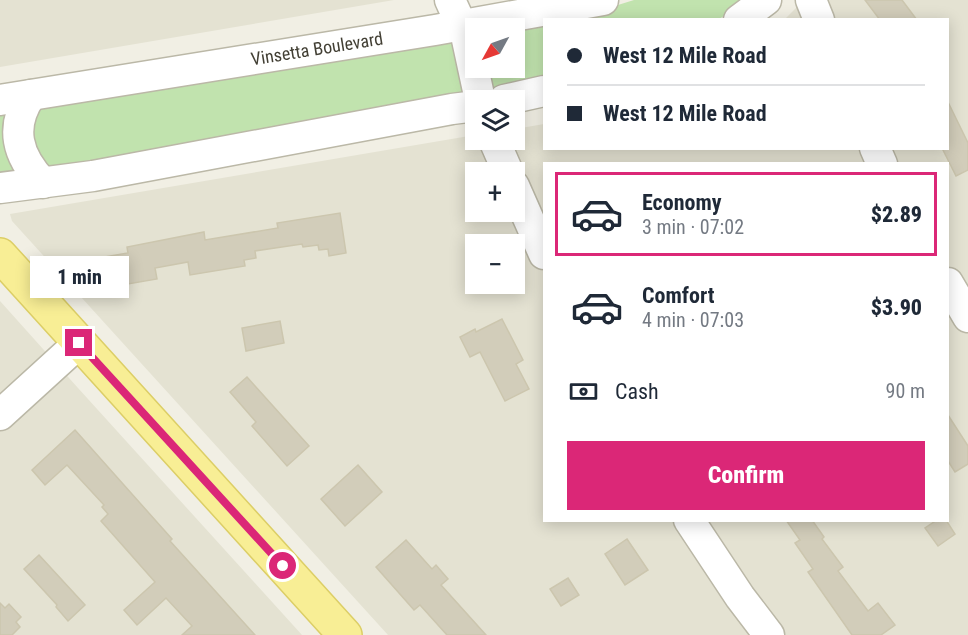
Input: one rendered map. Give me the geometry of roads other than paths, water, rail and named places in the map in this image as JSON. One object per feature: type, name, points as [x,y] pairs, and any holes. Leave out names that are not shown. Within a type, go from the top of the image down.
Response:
[{"type":"main road","points":[[0,255],[345,635]]},
{"type":"street","name":"Vinsetta Boulevard","points":[[0,100],[456,13],[603,0]]},
{"type":"street","points":[[742,18],[766,0]]},
{"type":"street","points":[[811,0],[818,18]]},
{"type":"street","points":[[456,13],[466,35],[478,90]]},
{"type":"street","points":[[525,95],[543,91]]},
{"type":"street","points":[[31,95],[19,119],[17,134],[32,172],[43,183]]},
{"type":"street","points":[[0,188],[93,176],[465,108]]},
{"type":"street","points":[[525,211],[543,252]]},
{"type":"street","points":[[949,285],[968,317]]},
{"type":"street","points":[[0,415],[79,343]]},
{"type":"street","points":[[690,522],[768,635]]}]
